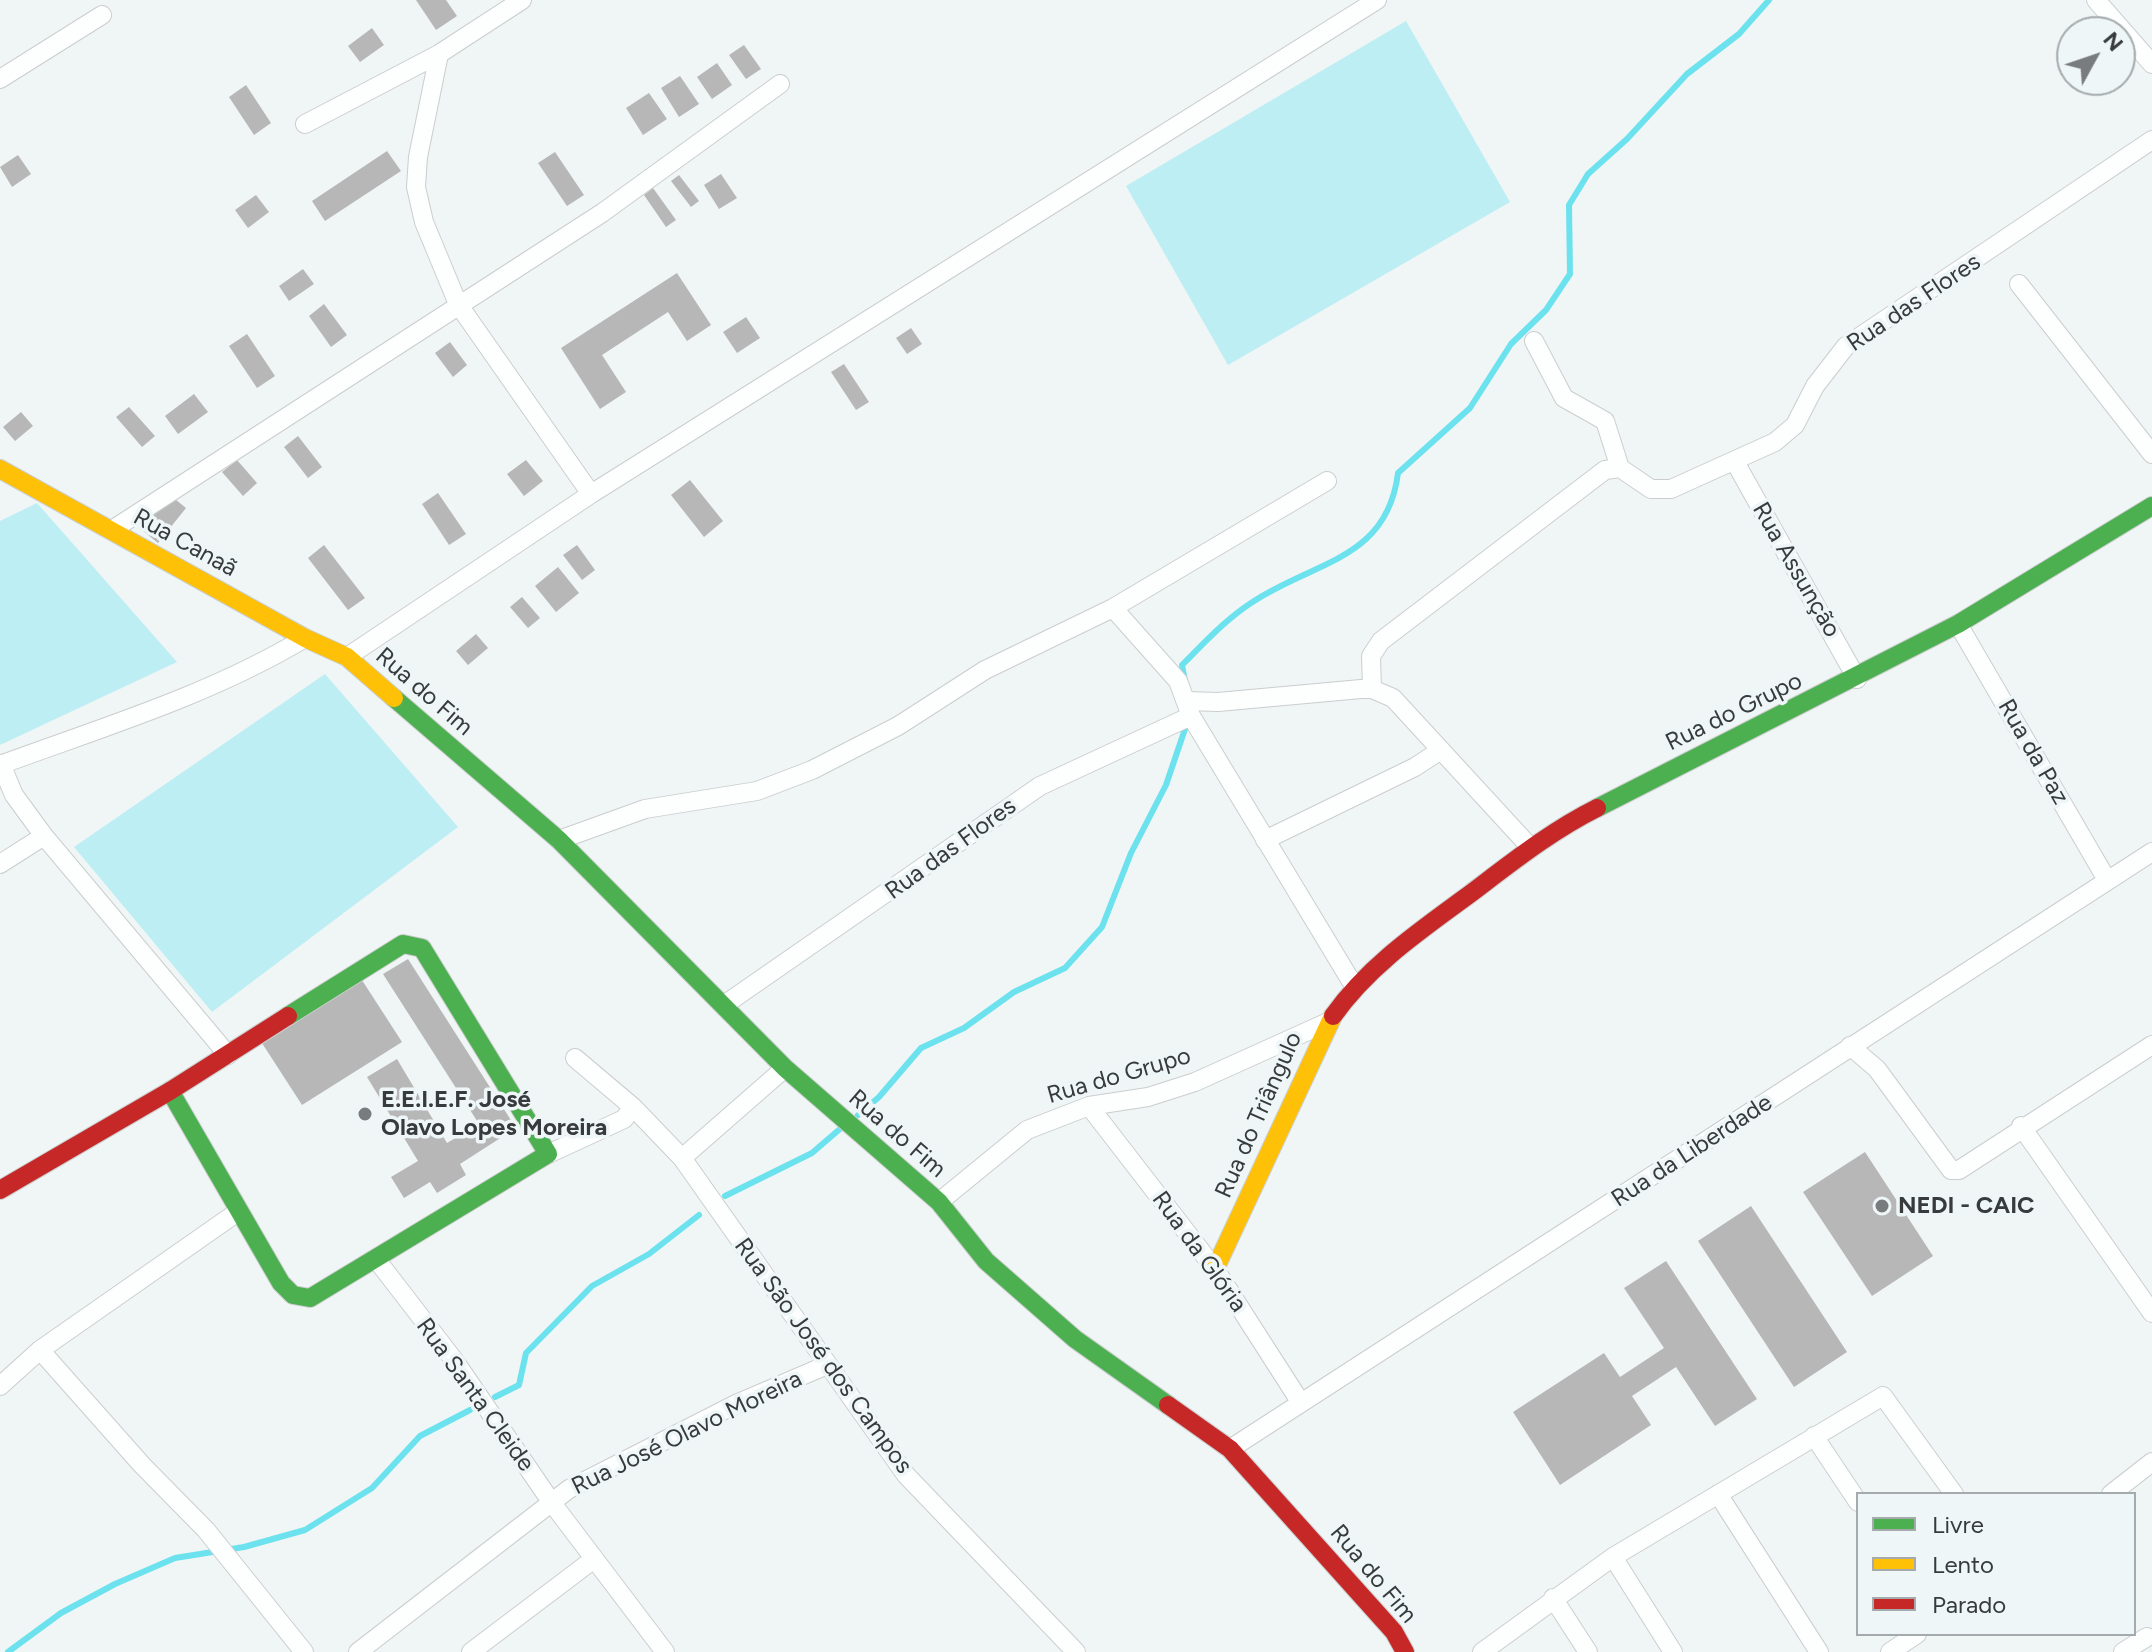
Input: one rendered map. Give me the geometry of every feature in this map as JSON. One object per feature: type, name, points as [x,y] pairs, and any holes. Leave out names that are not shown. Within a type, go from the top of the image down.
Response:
[{"type":"street","points":[[305,124],[439,54],[522,0]]},
{"type":"street","points":[[347,657],[591,494],[1377,0]]},
{"type":"street","points":[[2096,0],[2152,64]]},
{"type":"street","points":[[0,79],[102,15]]},
{"type":"street","points":[[439,54],[418,157],[416,187],[424,222],[458,304],[591,494]]},
{"type":"street","points":[[112,530],[614,205],[780,84]]},
{"type":"street","name":"Rua das Flores","points":[[1620,468],[1651,489],[1671,489],[1775,442],[1795,425],[1815,386],[1846,346],[2152,140]]},
{"type":"street","points":[[2019,284],[2152,454]]},
{"type":"street","points":[[1372,689],[1371,656],[1381,641],[1605,470],[1620,468],[1605,421],[1564,398],[1534,341]]},
{"type":"street","name":"Rua Assunção","points":[[1735,462],[1857,679]]},
{"type":"street","name":"Rua Canaã","points":[[2,473],[112,530],[305,638],[347,657]]},
{"type":"street","points":[[559,840],[593,825],[645,809],[757,791],[812,770],[898,726],[985,670],[1113,608],[1327,481]]},
{"type":"street","name":"Rua do Grupo","points":[[1354,986],[1531,848],[1592,810],[1687,760],[1857,679],[1958,624],[2152,506]]},
{"type":"street","points":[[1113,608],[1178,681],[1188,709],[1354,986]]},
{"type":"street","name":"Rua da Paz","points":[[1958,624],[2107,880]]},
{"type":"street","points":[[228,1055],[44,836],[14,795],[1,764],[105,729],[236,675],[305,638]]},
{"type":"street","name":"Rua do Fim","points":[[347,657],[559,840],[785,1068],[939,1202],[986,1261],[1075,1339],[1230,1449],[1340,1569],[1394,1632],[1405,1652]]},
{"type":"street","points":[[1188,709],[1205,703],[1372,689],[1393,698],[1531,848]]},
{"type":"street","name":"Rua das Flores","points":[[724,1005],[1040,786],[1188,709]]},
{"type":"street","points":[[1265,840],[1415,767],[1441,750]]},
{"type":"street","points":[[0,864],[44,836]]},
{"type":"street","name":"Rua da Liberdade","points":[[1230,1449],[1640,1187],[1850,1046],[2152,852]]},
{"type":"street","points":[[0,1190],[170,1091],[392,951],[413,944],[422,948],[548,1154]]},
{"type":"street","name":"Rua do Triângulo","points":[[1215,1269],[1328,1022],[1354,986]]},
{"type":"street","name":"Rua do Grupo","points":[[939,1202],[1027,1130],[1089,1106],[1135,1100],[1195,1082],[1328,1022]]},
{"type":"street","points":[[1850,1046],[1877,1069],[1951,1170],[1959,1170],[2021,1126],[2152,1045]]},
{"type":"street","name":"Rua São José dos Campos","points":[[575,1058],[633,1107],[682,1158],[906,1475],[1076,1652]]},
{"type":"street","points":[[682,1158],[785,1068]]},
{"type":"street","points":[[170,1091],[281,1283],[289,1294],[299,1299],[310,1298],[548,1154],[624,1119],[633,1107]]},
{"type":"street","name":"Rua da Glória","points":[[1089,1106],[1215,1269],[1301,1403]]},
{"type":"street","points":[[2021,1126],[2152,1313]]},
{"type":"street","points":[[0,1386],[40,1350],[239,1211]]},
{"type":"street","name":"Rua Santa Cleide","points":[[376,1259],[454,1360],[552,1503],[660,1650]]},
{"type":"street","points":[[40,1350],[142,1465],[206,1530],[304,1652]]},
{"type":"street","name":"Rua José Olavo Moreira","points":[[358,1652],[552,1503],[604,1470],[736,1404],[827,1365]]},
{"type":"street","points":[[1482,1652],[1613,1557],[1883,1396],[1953,1492]]},
{"type":"street","points":[[1814,1436],[1856,1499]]},
{"type":"street","points":[[2114,1492],[2152,1462]]},
{"type":"street","points":[[1718,1494],[1819,1652]]},
{"type":"street","points":[[1613,1557],[1673,1652]]},
{"type":"street","points":[[471,1652],[594,1559]]},
{"type":"street","points":[[1553,1598],[1588,1652]]},
{"type":"street","points":[[1890,1652],[1914,1636]]},
{"type":"street","points":[[2123,1652],[2147,1637]]},
{"type":"shaded area","points":[[1406,21],[1510,202],[1228,365],[1126,186]]},
{"type":"shaded area","points":[[37,503],[177,662],[0,745],[0,521]]},
{"type":"shaded area","points":[[325,674],[458,827],[212,1012],[74,847]]},
{"type":"building","points":[[416,0],[446,0],[457,16],[436,30]]},
{"type":"building","points":[[372,28],[384,45],[360,62],[348,46]]},
{"type":"building","points":[[744,45],[761,69],[746,79],[729,55]]},
{"type":"building","points":[[717,63],[732,85],[712,99],[697,77]]},
{"type":"building","points":[[680,76],[699,104],[679,117],[661,88]]},
{"type":"building","points":[[246,85],[271,123],[254,135],[229,97]]},
{"type":"building","points":[[649,93],[667,119],[643,135],[626,108]]},
{"type":"building","points":[[387,151],[401,171],[325,221],[312,201]]},
{"type":"building","points":[[555,152],[584,195],[567,206],[538,163]]},
{"type":"building","points":[[18,155],[31,174],[12,187],[0,167]]},
{"type":"building","points":[[721,174],[737,198],[719,209],[704,185]]},
{"type":"building","points":[[679,175],[699,201],[691,207],[671,181]]},
{"type":"building","points":[[653,188],[676,220],[666,227],[644,195]]},
{"type":"building","points":[[256,195],[269,212],[248,228],[235,210]]},
{"type":"building","points":[[303,269],[314,284],[289,301],[279,286]]},
{"type":"building","points":[[677,273],[711,325],[687,341],[668,312],[602,355],[626,392],[600,409],[561,348]]},
{"type":"building","points":[[324,304],[347,335],[331,347],[309,316]]},
{"type":"building","points":[[746,317],[760,338],[737,353],[723,332]]},
{"type":"building","points":[[911,328],[922,344],[907,354],[896,338]]},
{"type":"building","points":[[247,334],[275,376],[257,388],[229,346]]},
{"type":"building","points":[[450,342],[467,365],[453,377],[435,353]]},
{"type":"building","points":[[844,364],[869,402],[856,410],[831,372]]},
{"type":"building","points":[[194,394],[208,412],[178,434],[165,416]]},
{"type":"building","points":[[129,407],[155,436],[142,447],[116,417]]},
{"type":"building","points":[[21,412],[33,426],[15,441],[3,427]]},
{"type":"building","points":[[298,436],[322,467],[308,478],[284,447]]},
{"type":"building","points":[[237,460],[257,483],[243,496],[222,472]]},
{"type":"building","points":[[526,460],[543,481],[524,496],[507,474]]},
{"type":"building","points":[[690,480],[723,521],[704,537],[671,495]]},
{"type":"building","points":[[438,493],[466,534],[449,545],[422,504]]},
{"type":"building","points":[[170,495],[186,508],[158,543],[142,530]]},
{"type":"building","points":[[324,545],[365,598],[348,610],[308,558]]},
{"type":"building","points":[[577,545],[595,570],[582,580],[563,555]]},
{"type":"building","points":[[558,567],[579,593],[556,612],[535,586]]},
{"type":"building","points":[[522,597],[540,618],[528,628],[510,607]]},
{"type":"building","points":[[476,634],[488,648],[468,665],[456,651]]},
{"type":"building","points":[[408,959],[516,1128],[460,1164],[466,1175],[437,1193],[430,1182],[404,1198],[391,1177],[418,1161],[367,1077],[397,1059],[447,1143],[479,1124],[383,974]]},
{"type":"building","points":[[360,977],[402,1042],[302,1105],[260,1040]]},
{"type":"building","points":[[1865,1152],[1933,1256],[1872,1296],[1803,1192]]},
{"type":"building","points":[[1751,1206],[1847,1352],[1794,1387],[1698,1241]]},
{"type":"building","points":[[1666,1261],[1757,1399],[1715,1426],[1676,1367],[1632,1396],[1651,1425],[1560,1485],[1513,1412],[1604,1353],[1620,1377],[1664,1348],[1624,1288]]},
{"type":"waterway","points":[[1185,681],[1182,665],[1232,617],[1275,589],[1344,555],[1363,542],[1379,525],[1391,502],[1398,473],[1470,408],[1511,344],[1546,310],[1570,274],[1569,205],[1588,174],[1627,139],[1687,74],[1739,34],[1769,0]]},
{"type":"waterway","points":[[858,1115],[879,1097],[921,1048],[964,1028],[1014,992],[1065,968],[1102,927],[1131,853],[1166,785],[1185,729]]},
{"type":"waterway","points":[[725,1196],[812,1153],[841,1128]]},
{"type":"waterway","points":[[495,1397],[519,1385],[526,1353],[592,1286],[649,1254],[699,1215]]},
{"type":"waterway","points":[[8,1652],[61,1613],[115,1584],[175,1558],[244,1547],[305,1530],[372,1488],[420,1436],[470,1410]]},
{"type":"traffic: fast","points":[[1597,808],[1958,624],[2152,506]]},
{"type":"traffic: fast","points":[[394,698],[559,840],[785,1068],[939,1202],[986,1261],[1075,1339],[1168,1405]]},
{"type":"traffic: fast","points":[[170,1091],[281,1283],[293,1295],[310,1298],[548,1154],[422,948],[403,944],[288,1016]]},
{"type":"traffic: slow","points":[[0,469],[305,638],[347,657],[394,698]]},
{"type":"traffic: slow","points":[[1215,1269],[1333,1016]]},
{"type":"traffic: jam","points":[[1333,1016],[1362,981],[1414,935],[1532,848],[1597,808]]},
{"type":"traffic: jam","points":[[0,1190],[170,1091],[288,1016]]},
{"type":"traffic: jam","points":[[1168,1405],[1230,1449],[1394,1632],[1405,1652]]},
{"type":"place","name":"E.E.I.E.F. José Olavo Lopes Moreira","points":[[365,1114]]},
{"type":"place","name":"NEDI - CAIC","points":[[1882,1206]]}]
